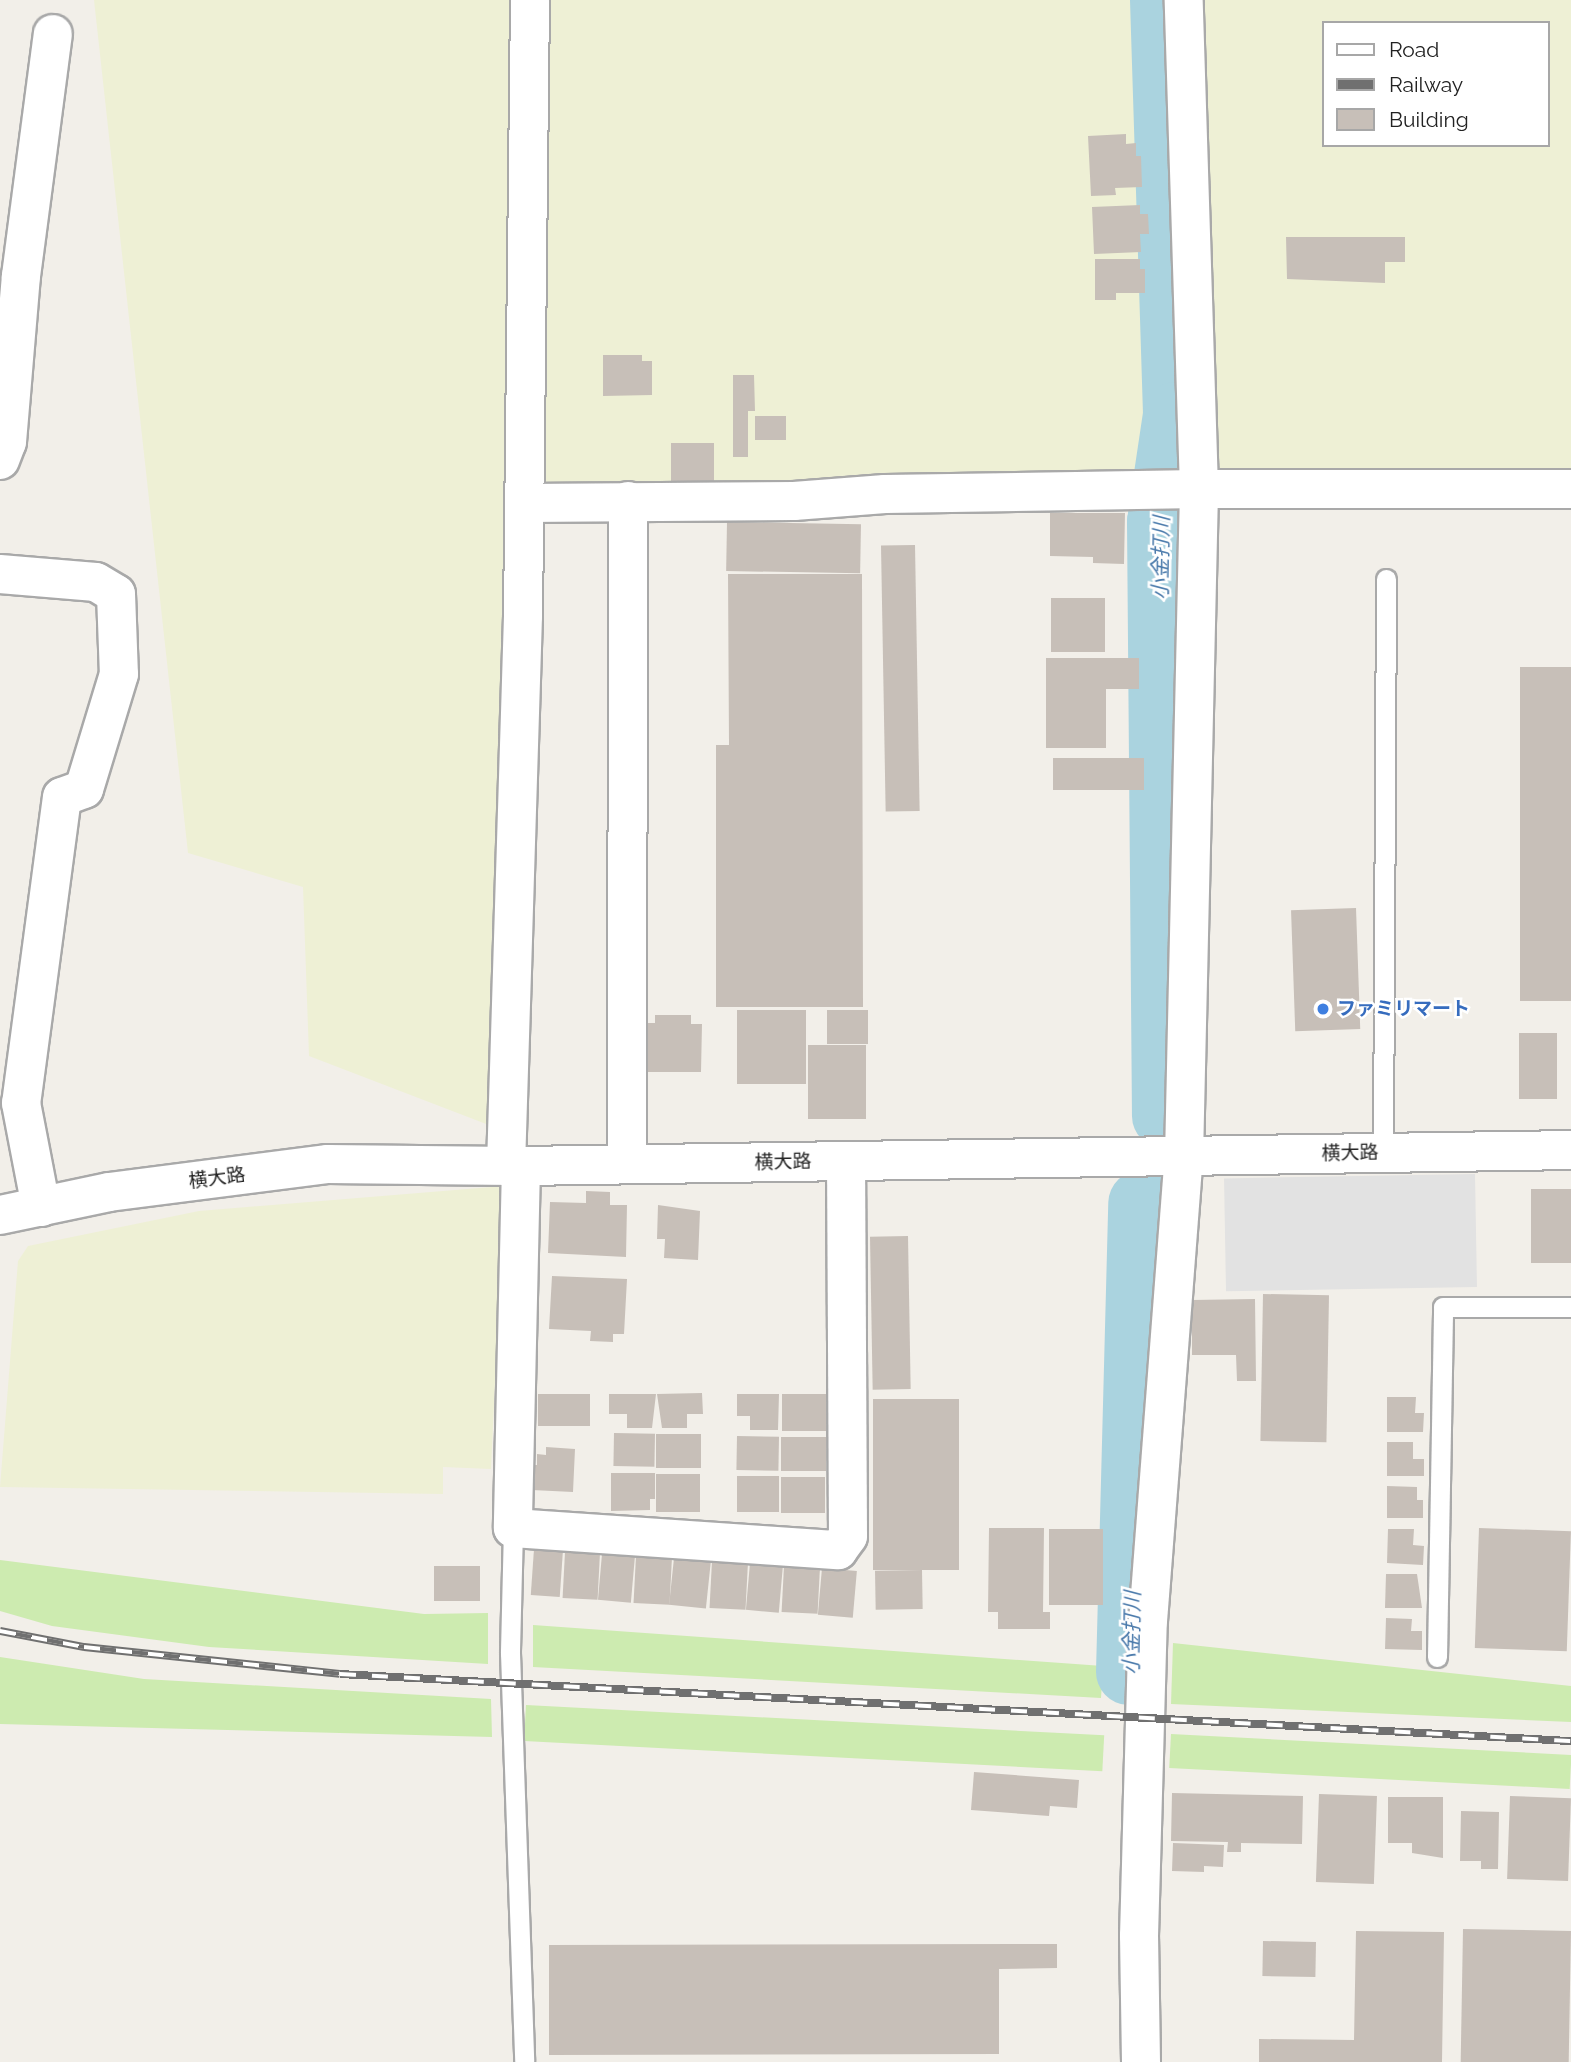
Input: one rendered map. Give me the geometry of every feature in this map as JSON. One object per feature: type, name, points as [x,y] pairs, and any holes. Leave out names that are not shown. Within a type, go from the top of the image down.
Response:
[{"type":"street","points":[[530,0],[514,1166],[513,1528],[838,1550],[848,1536],[846,1161]]},
{"type":"street","points":[[1141,2062],[1139,1936],[1148,1621],[1184,1157],[1199,489],[1184,0]]},
{"type":"street","points":[[0,460],[7,442],[22,276],[53,34]]},
{"type":"street","points":[[525,503],[1199,489],[1571,489]]},
{"type":"street","points":[[627,1163],[628,501]]},
{"type":"street","points":[[0,574],[96,582],[117,594],[119,674],[84,789],[62,797],[22,1103],[41,1206]]},
{"type":"street","name":"横大路","points":[[0,1215],[109,1192],[328,1164],[514,1166],[1571,1150]]},
{"type":"lane","points":[[1383,1153],[1386,579]]},
{"type":"lane","points":[[1437,1657],[1443,1307],[1571,1307]]},
{"type":"lane","points":[[513,1528],[510,1653],[524,2061]]},
{"type":"green space","points":[[94,0],[1571,0],[1571,469],[509,484],[494,1127],[309,1056],[303,887],[188,853]]},
{"type":"green space","points":[[504,1186],[491,1469],[443,1467],[443,1494],[0,1487],[18,1261],[28,1246],[199,1211]]},
{"type":"green space","points":[[0,1560],[424,1614],[488,1613],[488,1664],[209,1647],[52,1626],[0,1611]]},
{"type":"green space","points":[[533,1625],[1103,1666],[1101,1698],[533,1667]]},
{"type":"green space","points":[[1173,1643],[1571,1686],[1571,1722],[1171,1704]]},
{"type":"green space","points":[[0,1657],[144,1679],[491,1699],[492,1737],[0,1724]]},
{"type":"green space","points":[[526,1705],[1104,1735],[1102,1771],[524,1741]]},
{"type":"green space","points":[[1171,1734],[1571,1755],[1570,1789],[1169,1768]]},
{"type":"shaded area","points":[[1475,1174],[1477,1287],[1226,1291],[1224,1178]]},
{"type":"building","points":[[1126,134],[1126,144],[1136,143],[1136,156],[1141,156],[1142,187],[1115,188],[1116,195],[1091,196],[1088,136]]},
{"type":"building","points":[[1140,205],[1140,214],[1148,214],[1149,234],[1140,234],[1141,252],[1094,254],[1092,207]]},
{"type":"building","points":[[1286,237],[1405,237],[1405,262],[1385,262],[1385,283],[1287,279]]},
{"type":"building","points":[[1095,259],[1140,259],[1140,269],[1145,269],[1145,293],[1116,293],[1116,300],[1095,300]]},
{"type":"building","points":[[603,355],[642,355],[642,361],[652,361],[652,395],[603,396]]},
{"type":"building","points":[[733,375],[754,375],[755,411],[748,411],[748,457],[733,457]]},
{"type":"building","points":[[755,416],[786,416],[786,440],[755,440]]},
{"type":"building","points":[[671,443],[714,443],[714,482],[671,482]]},
{"type":"building","points":[[1050,513],[1125,513],[1124,564],[1093,563],[1093,557],[1050,556]]},
{"type":"building","points":[[727,522],[861,524],[860,573],[726,571]]},
{"type":"building","points":[[915,545],[920,811],[886,812],[881,546]]},
{"type":"building","points":[[728,574],[862,574],[863,1007],[716,1007],[716,745],[729,745]]},
{"type":"building","points":[[1051,598],[1105,598],[1105,652],[1051,652]]},
{"type":"building","points":[[1046,658],[1139,658],[1139,689],[1106,689],[1106,748],[1046,748]]},
{"type":"building","points":[[1520,667],[1571,667],[1571,1001],[1520,1001]]},
{"type":"building","points":[[1053,758],[1144,758],[1144,790],[1053,790]]},
{"type":"building","points":[[1356,908],[1360,1029],[1295,1031],[1291,910]]},
{"type":"building","points":[[737,1010],[806,1010],[806,1084],[737,1084]]},
{"type":"building","points":[[827,1010],[868,1010],[868,1044],[827,1044]]},
{"type":"building","points":[[655,1015],[691,1015],[691,1024],[702,1024],[701,1072],[646,1072],[646,1023],[655,1023]]},
{"type":"building","points":[[1519,1033],[1557,1033],[1557,1099],[1519,1099]]},
{"type":"building","points":[[808,1045],[866,1045],[866,1119],[808,1119]]},
{"type":"building","points":[[1531,1189],[1571,1189],[1571,1263],[1531,1263]]},
{"type":"building","points":[[586,1191],[610,1192],[610,1205],[627,1205],[626,1257],[548,1253],[550,1202],[586,1203]]},
{"type":"building","points":[[658,1205],[700,1211],[698,1260],[664,1258],[665,1239],[657,1239]]},
{"type":"building","points":[[908,1236],[911,1389],[873,1390],[870,1237]]},
{"type":"building","points":[[552,1276],[627,1279],[624,1334],[613,1334],[613,1342],[590,1341],[591,1331],[549,1329]]},
{"type":"building","points":[[1263,1294],[1329,1295],[1326,1442],[1260,1441]]},
{"type":"building","points":[[1255,1299],[1256,1381],[1237,1381],[1236,1355],[1192,1355],[1192,1300]]},
{"type":"building","points":[[702,1393],[703,1414],[687,1414],[687,1428],[662,1428],[657,1394]]},
{"type":"building","points":[[538,1394],[590,1394],[590,1426],[538,1426]]},
{"type":"building","points":[[609,1394],[656,1394],[652,1428],[627,1428],[627,1414],[609,1414]]},
{"type":"building","points":[[737,1394],[779,1394],[778,1430],[750,1430],[750,1416],[737,1416]]},
{"type":"building","points":[[782,1394],[826,1394],[826,1431],[782,1431]]},
{"type":"building","points":[[1387,1397],[1416,1397],[1415,1413],[1424,1413],[1423,1432],[1387,1432]]},
{"type":"building","points":[[873,1399],[959,1399],[959,1570],[873,1570]]},
{"type":"building","points":[[614,1433],[655,1434],[654,1467],[613,1466]]},
{"type":"building","points":[[656,1434],[701,1434],[701,1468],[656,1468]]},
{"type":"building","points":[[737,1436],[779,1437],[778,1471],[736,1470]]},
{"type":"building","points":[[781,1437],[826,1437],[826,1471],[781,1471]]},
{"type":"building","points":[[1387,1442],[1413,1442],[1413,1459],[1424,1459],[1424,1476],[1387,1476]]},
{"type":"building","points":[[546,1447],[575,1449],[573,1492],[532,1490],[533,1465],[537,1465],[537,1454],[546,1455]]},
{"type":"building","points":[[611,1473],[655,1473],[655,1499],[650,1499],[650,1510],[611,1511]]},
{"type":"building","points":[[656,1474],[700,1474],[700,1512],[656,1512]]},
{"type":"building","points":[[737,1476],[779,1476],[779,1512],[737,1512]]},
{"type":"building","points":[[781,1477],[825,1477],[825,1513],[781,1513]]},
{"type":"building","points":[[1387,1486],[1417,1487],[1417,1500],[1423,1500],[1423,1518],[1387,1518]]},
{"type":"building","points":[[989,1528],[1044,1528],[1043,1612],[1050,1612],[1050,1629],[998,1629],[998,1612],[988,1612]]},
{"type":"building","points":[[1479,1528],[1571,1531],[1567,1651],[1475,1648]]},
{"type":"building","points":[[1049,1529],[1103,1529],[1103,1605],[1049,1605]]},
{"type":"building","points":[[1388,1529],[1414,1529],[1413,1545],[1424,1546],[1423,1565],[1387,1563]]},
{"type":"building","points":[[534,1549],[563,1551],[560,1597],[531,1595]]},
{"type":"building","points":[[565,1552],[600,1554],[598,1600],[563,1598]]},
{"type":"building","points":[[602,1554],[635,1557],[631,1603],[598,1600]]},
{"type":"building","points":[[636,1556],[672,1558],[669,1605],[634,1603]]},
{"type":"building","points":[[674,1558],[711,1562],[706,1609],[669,1605]]},
{"type":"building","points":[[712,1561],[748,1563],[745,1610],[710,1608]]},
{"type":"building","points":[[750,1563],[783,1566],[779,1613],[746,1610]]},
{"type":"building","points":[[434,1566],[480,1566],[480,1601],[434,1601]]},
{"type":"building","points":[[784,1566],[820,1568],[818,1614],[782,1612]]},
{"type":"building","points":[[822,1568],[857,1571],[853,1618],[818,1615]]},
{"type":"building","points":[[922,1570],[923,1609],[876,1610],[875,1571]]},
{"type":"building","points":[[1386,1574],[1417,1574],[1422,1608],[1385,1608]]},
{"type":"building","points":[[1386,1618],[1412,1619],[1411,1631],[1422,1631],[1422,1650],[1385,1649]]},
{"type":"building","points":[[974,1772],[1079,1780],[1077,1808],[1050,1806],[1049,1816],[971,1810]]},
{"type":"building","points":[[1172,1793],[1303,1796],[1302,1844],[1241,1843],[1241,1852],[1227,1852],[1228,1842],[1171,1841]]},
{"type":"building","points":[[1319,1794],[1377,1796],[1374,1884],[1316,1882]]},
{"type":"building","points":[[1510,1796],[1571,1798],[1568,1881],[1507,1879]]},
{"type":"building","points":[[1388,1797],[1443,1797],[1443,1858],[1412,1853],[1412,1843],[1388,1843]]},
{"type":"building","points":[[1461,1811],[1499,1812],[1498,1869],[1481,1869],[1481,1861],[1460,1861]]},
{"type":"building","points":[[1173,1843],[1224,1845],[1223,1867],[1204,1866],[1204,1872],[1172,1871]]},
{"type":"building","points":[[1463,1929],[1571,1931],[1569,2062],[1461,2062]]},
{"type":"building","points":[[1356,1931],[1444,1932],[1442,2062],[1259,2062],[1259,2039],[1354,2040]]},
{"type":"building","points":[[1263,1941],[1316,1942],[1315,1977],[1262,1976]]},
{"type":"building","points":[[1057,1944],[1057,1968],[999,1969],[999,2054],[549,2055],[549,1945]]},
{"type":"waterway","name":"小金打川","points":[[1163,0],[1176,415],[1160,522],[1165,1116]]},
{"type":"waterway","name":"小金打川","points":[[1129,1672],[1141,1203]]},
{"type":"railway","points":[[0,1631],[84,1647],[340,1674],[1571,1741]]},
{"type":"place","name":"ファミリマート","points":[[1323,1009]]}]
